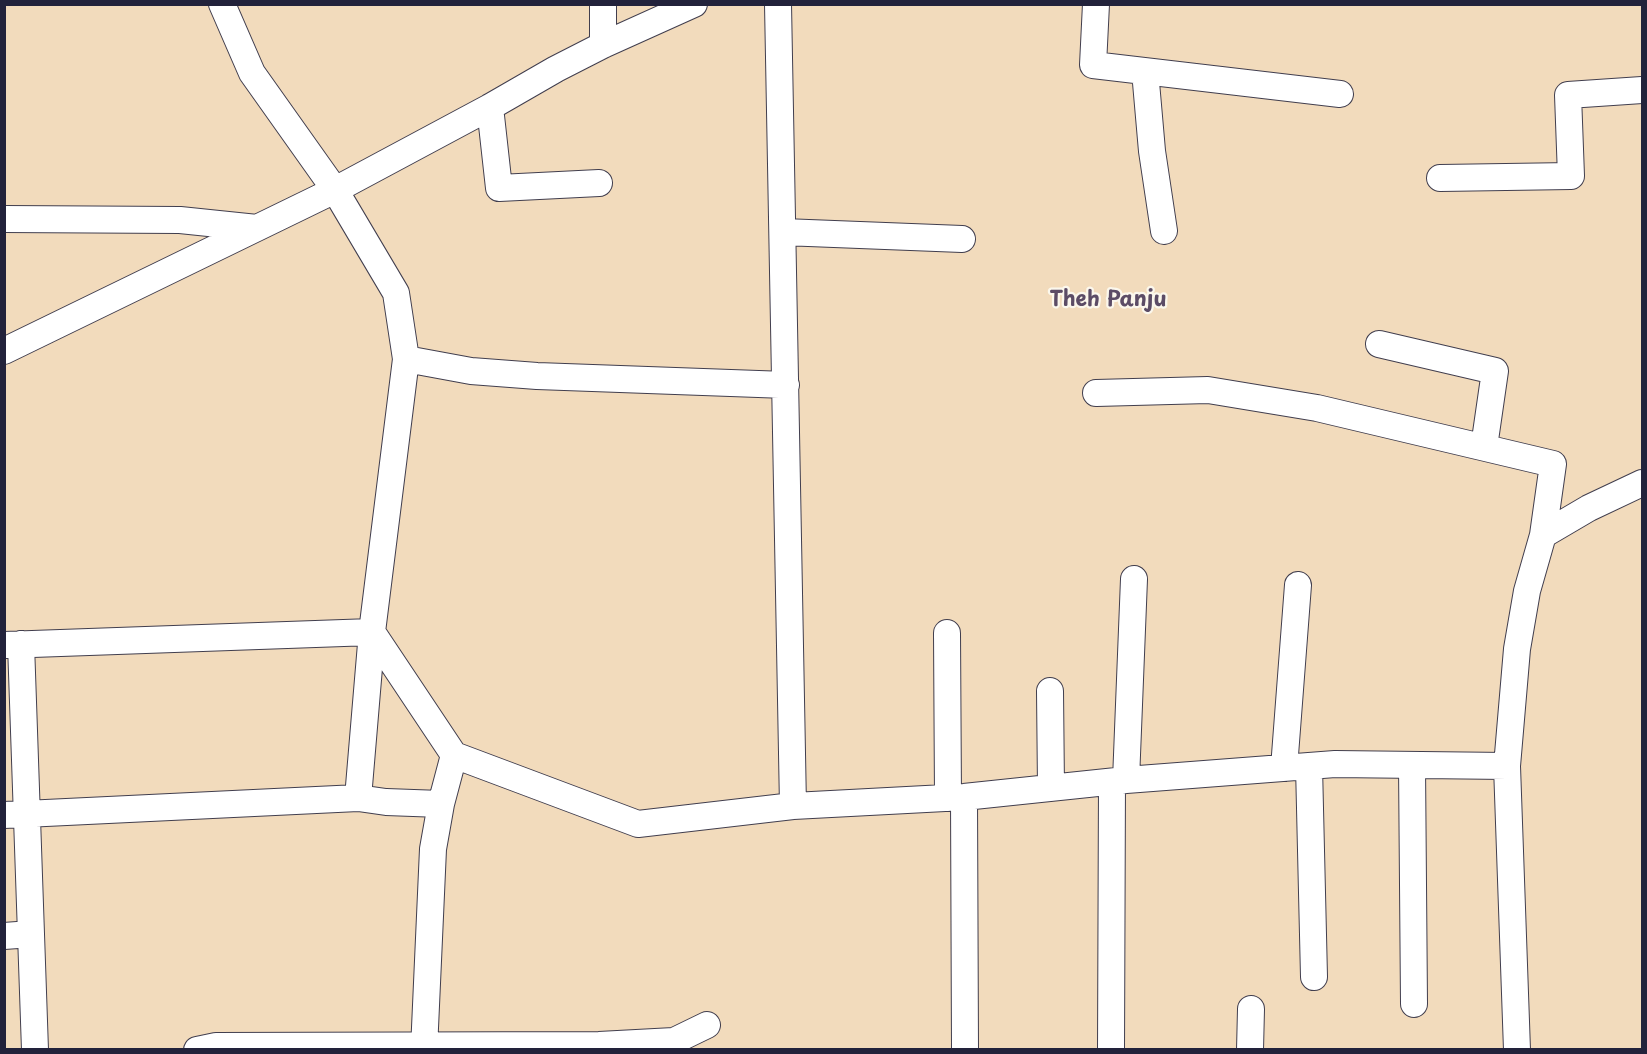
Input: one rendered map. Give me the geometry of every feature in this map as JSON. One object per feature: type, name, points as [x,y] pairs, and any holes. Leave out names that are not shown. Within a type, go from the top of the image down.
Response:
[{"type":"street","points":[[222,4],[252,73],[335,190],[396,293],[406,359],[372,632],[358,798]]},
{"type":"street","points":[[603,4],[603,45]]},
{"type":"street","points":[[4,351],[335,190],[556,69],[694,4]]},
{"type":"street","points":[[778,4],[793,806]]},
{"type":"street","points":[[1096,4],[1093,65],[1340,94]]},
{"type":"street","points":[[1145,71],[1152,151],[1164,231]]},
{"type":"street","points":[[1440,178],[1571,176],[1568,95],[1642,90]]},
{"type":"street","points":[[490,107],[499,188],[599,183]]},
{"type":"street","points":[[4,219],[180,220],[257,228]]},
{"type":"street","points":[[783,232],[962,239]]},
{"type":"street","points":[[1379,344],[1495,371],[1484,447]]},
{"type":"street","points":[[406,359],[471,371],[537,376],[786,385]]},
{"type":"street","points":[[1096,393],[1208,390],[1317,408],[1553,464],[1543,535],[1527,591],[1517,649],[1507,766],[1516,1050]]},
{"type":"street","points":[[1543,535],[1589,508],[1642,483]]},
{"type":"street","points":[[1111,1050],[1119,781],[1134,579]]},
{"type":"street","points":[[1284,768],[1298,585]]},
{"type":"street","points":[[35,1050],[31,934],[16,814],[13,645],[372,632]]},
{"type":"street","points":[[372,632],[454,755],[638,824],[793,806],[956,797],[1119,781],[1335,764],[1507,766]]},
{"type":"street","points":[[946,633],[956,797],[965,1050]]},
{"type":"street","points":[[1050,691],[1051,788]]},
{"type":"street","points":[[424,1047],[432,849],[454,755]]},
{"type":"street","points":[[1412,765],[1414,1004]]},
{"type":"street","points":[[1310,766],[1314,976]]},
{"type":"street","points":[[16,814],[358,798],[386,802],[441,804]]},
{"type":"street","points":[[4,936],[31,934]]},
{"type":"street","points":[[1250,1050],[1251,1010]]},
{"type":"street","points":[[197,1050],[216,1046],[599,1045],[674,1041],[707,1025]]},
{"type":"district","name":"Theh Panju","points":[[1108,300]]}]
